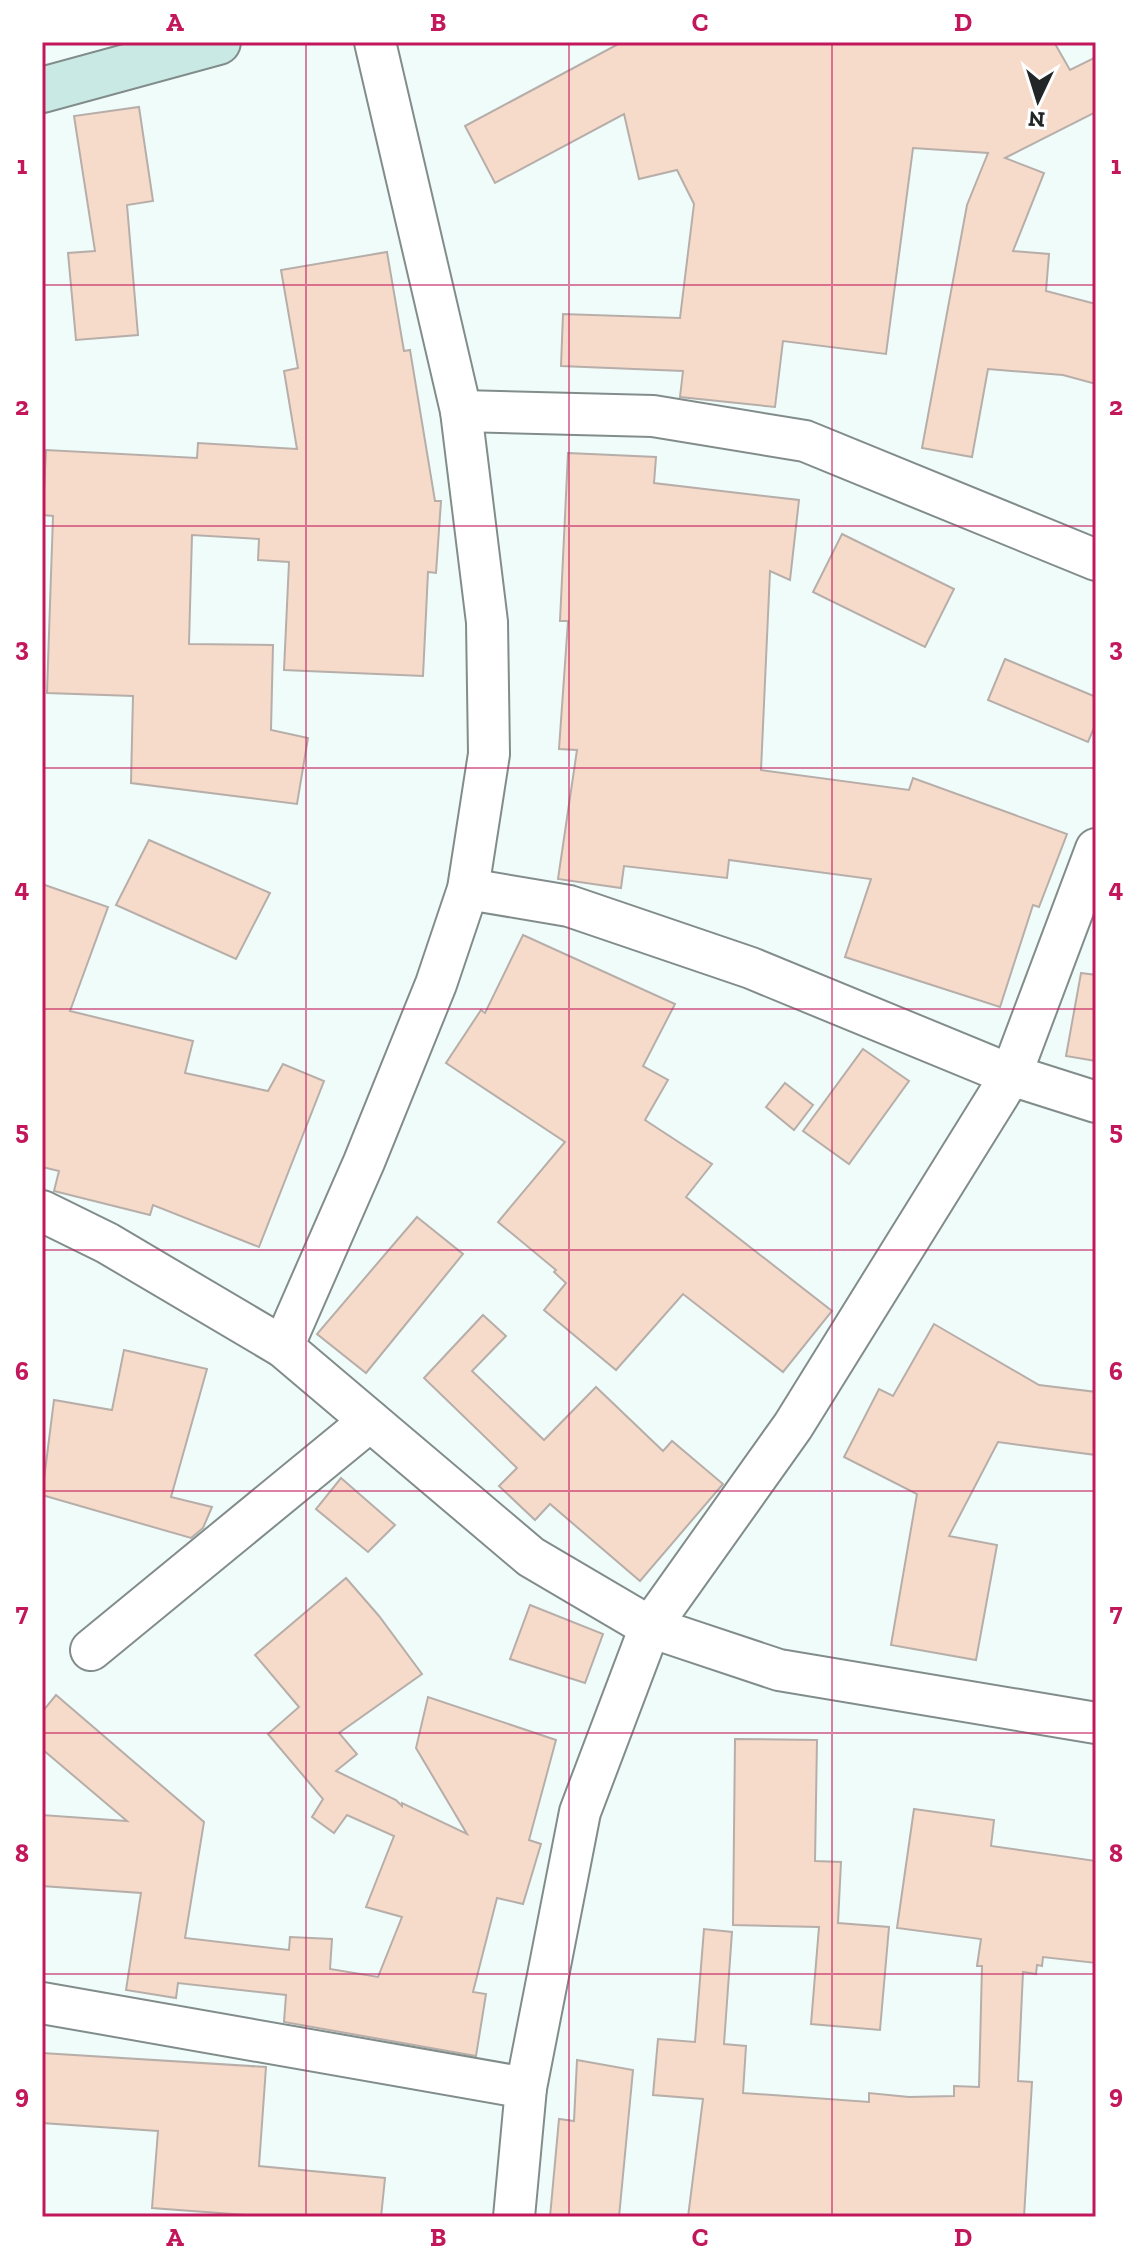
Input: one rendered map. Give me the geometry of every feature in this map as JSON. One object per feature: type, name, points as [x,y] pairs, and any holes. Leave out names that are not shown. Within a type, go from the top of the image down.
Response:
[{"type":"street","points":[[42,90],[218,42]]},
{"type":"street","points":[[283,1347],[436,984],[468,889],[489,754],[487,622],[461,411],[375,42]]},
{"type":"street","points":[[461,411],[653,416],[805,441],[1096,560]]},
{"type":"street","points":[[514,2217],[526,2088],[580,1812],[650,1627],[793,1426],[1011,1075],[1096,849]]},
{"type":"street","points":[[468,889],[569,906],[751,968],[1011,1075],[1096,1102]]},
{"type":"street","points":[[42,1211],[107,1243],[283,1347],[531,1557],[650,1627],[779,1670],[1096,1723]]},
{"type":"street","points":[[91,1650],[370,1421]]},
{"type":"street","points":[[42,2003],[526,2088]]},
{"type":"building","points":[[622,42],[1054,42],[1070,70],[1096,57],[1096,112],[1005,158],[1044,173],[1013,251],[1049,254],[1046,291],[1096,304],[1096,384],[1063,375],[988,369],[972,457],[922,448],[967,205],[988,153],[913,148],[886,354],[783,341],[775,407],[680,397],[683,371],[561,366],[563,314],[680,318],[694,204],[677,170],[639,179],[624,114],[495,183],[465,126]]},
{"type":"building","points":[[139,107],[153,201],[127,205],[138,335],[76,340],[68,253],[95,251],[74,116]]},
{"type":"building","points":[[387,252],[404,351],[410,350],[435,501],[441,501],[436,573],[428,572],[423,676],[284,670],[289,562],[258,560],[259,539],[192,535],[189,644],[273,645],[271,730],[308,738],[297,804],[131,783],[133,696],[47,693],[53,516],[43,515],[46,450],[197,458],[198,443],[297,449],[284,371],[298,368],[281,270]]},
{"type":"building","points":[[568,453],[656,457],[654,483],[799,500],[790,580],[770,571],[761,770],[909,790],[913,778],[1067,834],[1039,907],[1033,905],[1000,1007],[845,957],[871,879],[729,860],[727,878],[624,866],[621,888],[558,879],[577,750],[559,749],[568,621],[560,621]]},
{"type":"building","points":[[842,534],[954,589],[925,647],[813,592]]},
{"type":"building","points":[[1005,659],[1096,697],[1096,723],[1088,742],[988,700]]},
{"type":"building","points":[[149,840],[270,893],[236,959],[116,905]]},
{"type":"building","points":[[42,884],[108,907],[70,1011],[193,1041],[185,1073],[268,1091],[283,1064],[324,1081],[259,1247],[153,1205],[150,1215],[54,1191],[59,1171],[42,1167]]},
{"type":"building","points":[[523,935],[675,1004],[643,1066],[668,1080],[645,1120],[712,1164],[686,1197],[832,1311],[783,1372],[683,1294],[616,1370],[544,1310],[566,1283],[554,1272],[556,1270],[498,1222],[565,1142],[446,1063],[481,1010],[485,1013]]},
{"type":"building","points":[[1081,973],[1096,975],[1096,1061],[1066,1056]]},
{"type":"building","points":[[863,1049],[909,1081],[849,1164],[803,1131]]},
{"type":"building","points":[[785,1083],[813,1105],[794,1130],[766,1107]]},
{"type":"building","points":[[417,1217],[463,1254],[366,1373],[317,1334]]},
{"type":"building","points":[[483,1315],[506,1336],[472,1371],[544,1440],[596,1387],[663,1451],[672,1441],[723,1484],[640,1581],[550,1504],[535,1520],[499,1486],[517,1468],[424,1378]]},
{"type":"building","points":[[934,1324],[1039,1385],[1096,1392],[1096,1455],[998,1442],[949,1536],[997,1545],[976,1660],[891,1645],[917,1494],[844,1457],[879,1389],[893,1396]]},
{"type":"building","points":[[124,1350],[207,1369],[171,1497],[212,1507],[203,1528],[191,1538],[42,1495],[54,1400],[112,1410]]},
{"type":"building","points":[[341,1478],[395,1525],[368,1552],[316,1509]]},
{"type":"building","points":[[346,1578],[422,1674],[339,1733],[357,1754],[336,1771],[396,1800],[402,1806],[402,1803],[467,1834],[416,1748],[428,1697],[556,1740],[529,1840],[541,1844],[523,1904],[497,1898],[473,1992],[486,1994],[476,2056],[284,2022],[286,1995],[178,1983],[176,1998],[126,1990],[141,1893],[42,1886],[42,1815],[127,1821],[42,1749],[42,1712],[56,1695],[204,1822],[185,1938],[289,1950],[290,1937],[332,1939],[330,1969],[378,1977],[402,1917],[366,1907],[394,1836],[347,1815],[334,1833],[312,1817],[323,1799],[268,1734],[299,1707],[255,1655]]},
{"type":"building","points":[[530,1605],[603,1634],[585,1683],[510,1659]]},
{"type":"building","points":[[735,1739],[817,1740],[815,1861],[841,1862],[838,1923],[889,1927],[880,2030],[811,2024],[819,1927],[733,1925]]},
{"type":"building","points":[[914,1809],[994,1820],[991,1846],[1096,1861],[1096,1963],[1043,1957],[1042,1966],[1037,1965],[1036,1974],[1023,1972],[1018,2081],[1032,2082],[1024,2217],[688,2217],[703,2099],[653,2095],[658,2039],[695,2042],[704,1929],[732,1932],[724,2044],[746,2046],[743,2093],[869,2102],[869,2093],[909,2097],[954,2096],[954,2086],[979,2087],[982,1966],[977,1966],[981,1939],[897,1928]]},
{"type":"building","points":[[42,2053],[266,2067],[259,2166],[385,2178],[381,2217],[274,2217],[152,2208],[158,2131],[42,2123]]},
{"type":"building","points":[[577,2060],[633,2070],[619,2217],[550,2217],[559,2119],[574,2121]]}]
